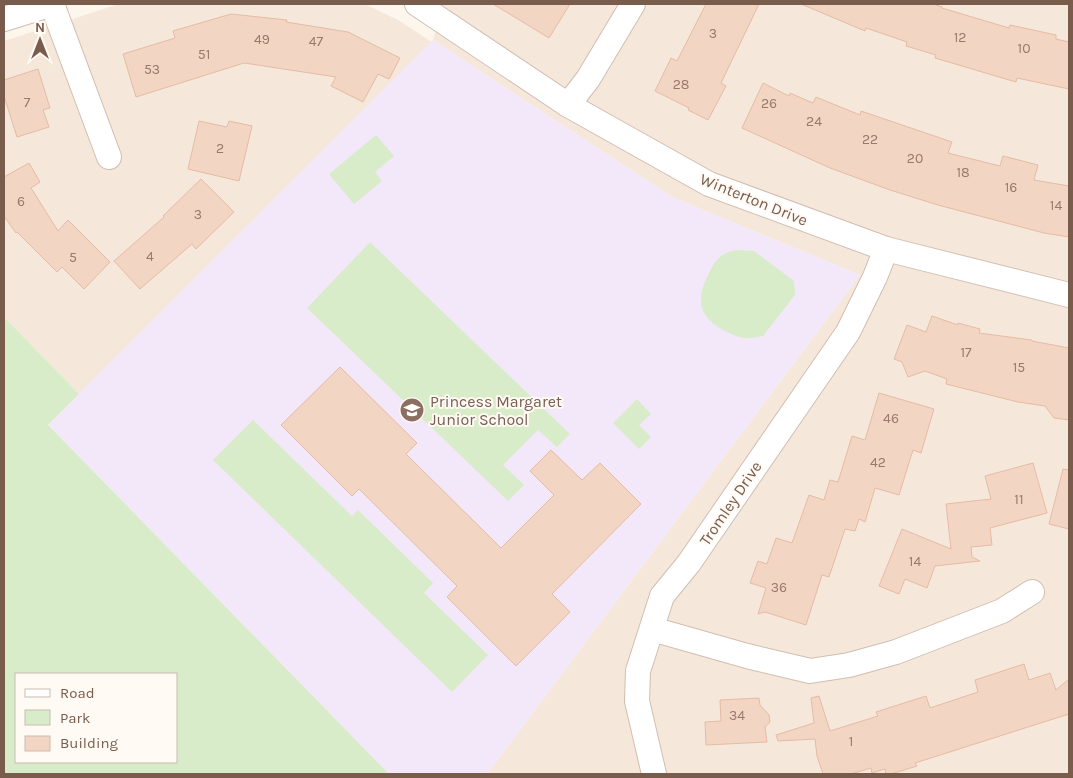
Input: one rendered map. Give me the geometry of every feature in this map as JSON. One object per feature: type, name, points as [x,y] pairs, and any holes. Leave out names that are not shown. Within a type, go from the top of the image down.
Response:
[{"type":"street","points":[[4,19],[52,4],[109,157]]},
{"type":"street","name":"Winterton Drive","points":[[417,4],[568,105],[709,184],[886,250],[1069,295]]},
{"type":"street","points":[[568,105],[588,79],[633,4]]},
{"type":"street","name":"Tromley Drive","points":[[654,774],[637,701],[638,671],[662,596],[689,563],[848,332],[886,250]]},
{"type":"street","points":[[652,629],[747,656],[810,671],[849,665],[896,652],[1002,611],[1032,592]]},
{"type":"shaded area","points":[[119,4],[365,4],[398,20],[432,42],[79,394],[4,317],[4,41]]},
{"type":"shaded area","points":[[444,4],[1069,4],[1069,774],[487,774],[860,275],[672,197],[433,40]]},
{"type":"shaded area","name":"Princess Margaret Junior School","points":[[433,40],[672,197],[860,275],[487,774],[389,774],[48,425]]},
{"type":"green space","points":[[376,135],[394,156],[375,172],[382,181],[354,204],[329,174]]},
{"type":"green space","points":[[370,242],[570,434],[557,447],[538,430],[503,465],[524,485],[508,501],[307,308]]},
{"type":"green space","points":[[737,250],[754,251],[794,281],[795,295],[763,336],[746,338],[729,333],[709,320],[702,307],[702,289],[714,264],[723,255]]},
{"type":"green space","points":[[4,317],[79,394],[48,425],[389,774],[4,774]]},
{"type":"green space","points":[[637,399],[651,414],[639,425],[651,437],[639,449],[613,423]]},
{"type":"green space","points":[[253,420],[352,516],[358,510],[433,583],[424,593],[488,655],[452,692],[213,460]]},
{"type":"building","points":[[493,4],[570,4],[549,38]]},
{"type":"building","points":[[706,4],[759,4],[721,83],[726,86],[708,120],[655,91],[671,58],[677,61]]},
{"type":"building","points":[[801,4],[933,4],[1009,28],[1010,25],[1056,35],[1056,39],[1069,42],[1069,89],[1017,78],[1016,82],[935,58],[936,55],[906,46],[907,42],[866,28],[865,31]]},
{"type":"building","points":[[231,14],[287,20],[286,22],[348,32],[400,58],[389,79],[378,74],[363,102],[331,86],[336,77],[244,63],[136,97],[123,54],[175,38],[173,31]]},
{"type":"building","points":[[38,69],[50,108],[43,110],[49,127],[17,137],[4,96],[4,80]]},
{"type":"building","points":[[763,83],[789,96],[790,93],[813,103],[816,97],[860,115],[861,111],[952,142],[948,153],[1000,166],[1003,156],[1038,165],[1034,180],[1069,186],[1069,237],[1044,233],[938,205],[890,190],[830,168],[742,128]]},
{"type":"building","points":[[199,121],[227,127],[229,121],[252,126],[239,181],[188,169]]},
{"type":"building","points":[[29,163],[40,182],[31,188],[58,231],[68,220],[110,262],[84,289],[62,267],[57,272],[16,233],[4,216],[4,177]]},
{"type":"building","points":[[201,179],[234,212],[196,249],[192,244],[140,289],[114,261],[164,217]]},
{"type":"building","points":[[932,316],[958,325],[958,323],[980,329],[979,333],[1032,340],[1069,348],[1069,420],[1054,418],[1045,406],[1018,402],[946,384],[947,379],[925,371],[908,377],[902,362],[894,359],[907,325],[926,332]]},
{"type":"building","points":[[340,367],[417,443],[406,454],[501,548],[554,495],[530,471],[551,450],[582,480],[600,463],[641,504],[552,594],[570,612],[516,666],[447,597],[457,586],[359,489],[352,496],[281,425]]},
{"type":"building","points":[[879,393],[934,409],[921,453],[913,450],[899,495],[875,488],[865,522],[859,519],[855,531],[845,529],[829,577],[822,575],[806,625],[765,612],[758,614],[766,588],[750,583],[758,561],[767,564],[776,538],[792,543],[809,495],[824,500],[830,480],[838,482],[852,436],[865,440]]},
{"type":"building","points":[[1033,463],[1047,513],[990,528],[992,545],[971,547],[972,557],[980,561],[935,566],[927,588],[905,579],[899,594],[879,586],[902,529],[951,549],[946,504],[991,499],[985,476]]},
{"type":"building","points":[[1063,469],[1069,470],[1069,529],[1049,524]]},
{"type":"building","points":[[1024,664],[1029,680],[1050,673],[1056,690],[1069,679],[1069,714],[915,763],[917,766],[891,774],[886,774],[885,769],[872,773],[871,768],[851,774],[823,774],[817,756],[815,739],[778,741],[776,735],[814,723],[811,698],[819,696],[830,731],[878,716],[876,712],[926,696],[930,708],[978,692],[975,680]]},
{"type":"building","points":[[759,698],[760,705],[769,715],[770,722],[765,727],[767,742],[706,745],[705,722],[721,721],[720,700]]},
{"type":"place","name":"Princess Margaret Junior School","points":[[412,410]]}]
